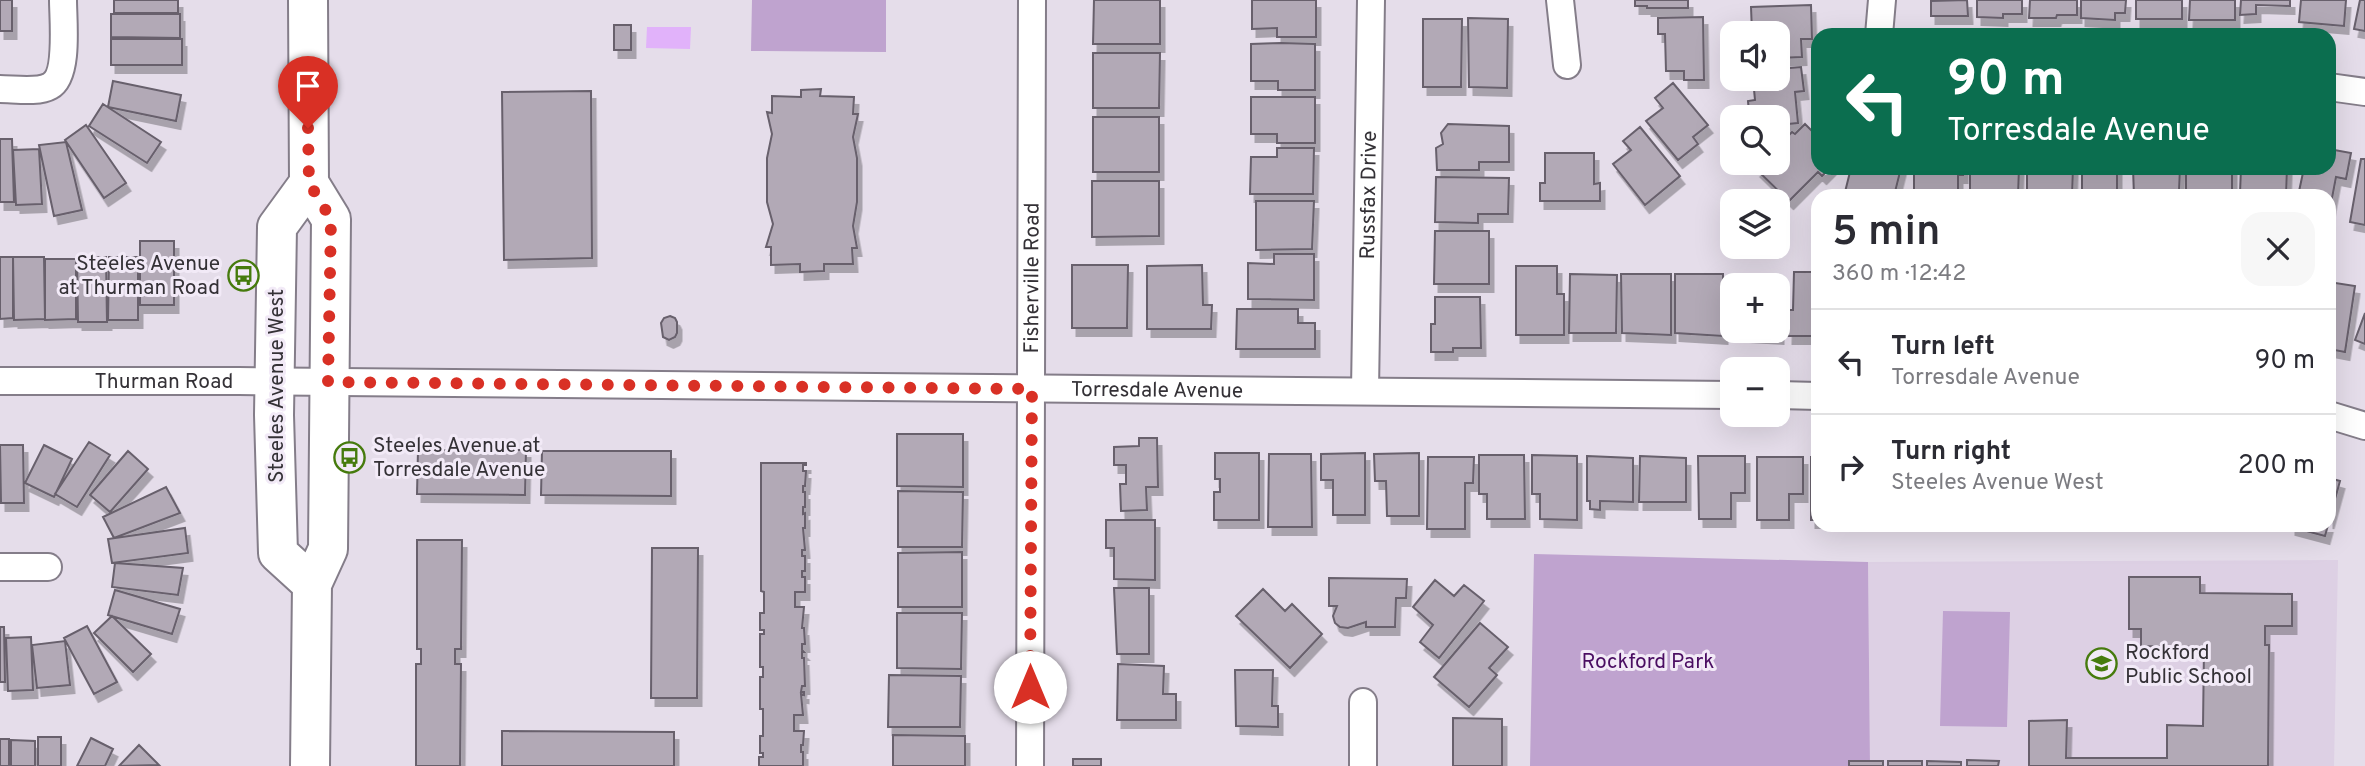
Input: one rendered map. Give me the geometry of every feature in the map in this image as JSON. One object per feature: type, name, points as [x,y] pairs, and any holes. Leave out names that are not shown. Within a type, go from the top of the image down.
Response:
[{"type":"main road","points":[[308,0],[309,183],[331,219],[328,549],[312,584],[310,766]]},
{"type":"main road","name":"Steeles Avenue West","points":[[309,183],[277,227],[274,382],[278,553],[312,584]]},
{"type":"street","points":[[0,89],[41,89],[56,82],[62,67],[63,0]]},
{"type":"street","name":"Fisherville Road","points":[[1030,766],[1032,0]]},
{"type":"street","name":"Russfax Drive","points":[[1365,391],[1371,0]]},
{"type":"street","points":[[1560,0],[1567,65]]},
{"type":"street","points":[[1880,28],[1882,0]]},
{"type":"street","points":[[2336,88],[2365,92]]},
{"type":"street","name":"Thurman Road","points":[[0,381],[328,382]]},
{"type":"street","name":"Torresdale Avenue","points":[[328,382],[1720,395]]},
{"type":"street","points":[[1790,395],[1811,396]]},
{"type":"street","points":[[2336,417],[2365,426]]},
{"type":"street","points":[[0,567],[48,567]]},
{"type":"street","points":[[1363,702],[1363,766]]},
{"type":"shaded area","points":[[647,27],[691,27],[690,49],[646,48]]},
{"type":"shaded area","name":"Rockford Public School","points":[[2338,560],[2334,766],[1870,766],[1868,562]]},
{"type":"green space","points":[[752,0],[886,0],[886,52],[751,51]]},
{"type":"green space","name":"Rockford Park","points":[[1534,554],[1868,562],[1870,766],[1530,766]]},
{"type":"green space","points":[[1943,611],[2010,612],[2007,727],[1940,726]]},
{"type":"building","points":[[0,0],[12,0],[12,31],[0,31]]},
{"type":"building","points":[[114,0],[178,0],[178,13],[114,13]]},
{"type":"building","points":[[1094,0],[1160,0],[1160,44],[1093,44]]},
{"type":"building","points":[[1252,0],[1316,0],[1316,37],[1277,37],[1277,28],[1252,29]]},
{"type":"building","points":[[1635,0],[1688,0],[1688,8],[1647,8],[1635,6]]},
{"type":"building","points":[[1967,0],[1968,16],[1931,16],[1931,1]]},
{"type":"building","points":[[1977,0],[2022,0],[2022,14],[2003,14],[2003,18],[1977,17]]},
{"type":"building","points":[[2030,0],[2077,0],[2077,15],[2029,18]]},
{"type":"building","points":[[2081,0],[2126,0],[2125,13],[2115,13],[2115,20],[2081,18]]},
{"type":"building","points":[[2136,0],[2182,0],[2182,19],[2136,19]]},
{"type":"building","points":[[2190,0],[2235,0],[2235,20],[2189,20]]},
{"type":"building","points":[[2241,0],[2290,0],[2290,6],[2256,5],[2256,14],[2240,15]]},
{"type":"building","points":[[2301,0],[2346,0],[2344,26],[2299,22]]},
{"type":"building","points":[[2360,0],[2365,0],[2365,31],[2354,29]]},
{"type":"building","points":[[1811,5],[1811,39],[1801,39],[1802,57],[1790,58],[1790,21],[1752,21],[1751,7]]},
{"type":"building","points":[[111,14],[180,14],[180,38],[111,37]]},
{"type":"building","points":[[1703,17],[1704,80],[1684,80],[1684,71],[1666,71],[1665,34],[1658,34],[1658,18]]},
{"type":"building","points":[[1468,18],[1508,19],[1507,88],[1469,87]]},
{"type":"building","points":[[1423,19],[1462,19],[1461,87],[1423,87]]},
{"type":"building","points":[[614,25],[631,25],[631,50],[614,50]]},
{"type":"building","points":[[111,39],[182,39],[182,65],[111,65]]},
{"type":"building","points":[[1251,44],[1315,44],[1315,90],[1278,90],[1278,81],[1251,81]]},
{"type":"building","points":[[1093,53],[1160,53],[1159,108],[1093,108]]},
{"type":"building","points":[[1801,67],[1804,91],[1795,92],[1798,123],[1790,124],[1790,105],[1748,105],[1748,101],[1755,100],[1754,91],[1790,91],[1790,68]]},
{"type":"building","points":[[113,81],[181,95],[176,121],[108,107]]},
{"type":"building","points":[[1673,83],[1708,125],[1693,137],[1698,144],[1678,160],[1646,121],[1663,108],[1655,98]]},
{"type":"building","points":[[821,89],[820,96],[854,97],[853,114],[858,114],[853,137],[857,158],[857,202],[853,226],[857,248],[852,248],[853,264],[824,264],[824,271],[800,272],[800,264],[771,265],[771,247],[766,247],[773,224],[767,202],[767,158],[772,134],[767,112],[772,113],[772,96],[801,97],[801,90]]},
{"type":"building","points":[[591,91],[592,258],[504,260],[502,92]]},
{"type":"building","points":[[1251,97],[1315,97],[1315,143],[1277,143],[1277,134],[1251,134]]},
{"type":"building","points":[[103,104],[161,142],[147,163],[89,126]]},
{"type":"building","points":[[1093,117],[1159,117],[1159,172],[1093,172]]},
{"type":"building","points":[[1448,124],[1509,126],[1509,162],[1479,162],[1479,170],[1437,170],[1436,148],[1443,144],[1441,133]]},
{"type":"building","points":[[1805,124],[1811,130],[1811,175],[1815,175],[1790,200],[1790,189],[1777,189],[1762,175],[1790,175],[1792,132],[1795,134]]},
{"type":"building","points":[[86,125],[126,183],[104,198],[65,140]]},
{"type":"building","points":[[1640,127],[1680,176],[1645,205],[1613,164],[1631,150],[1623,141]]},
{"type":"building","points":[[0,139],[12,139],[14,202],[0,202]]},
{"type":"building","points":[[66,142],[82,210],[54,216],[39,145]]},
{"type":"building","points":[[1277,148],[1314,148],[1313,194],[1250,194],[1251,157],[1277,157]]},
{"type":"building","points":[[39,149],[42,204],[16,205],[13,150]]},
{"type":"building","points":[[2336,150],[2351,153],[2346,179],[2336,177],[2334,189],[2300,189],[2302,175],[2336,175]]},
{"type":"building","points":[[1545,153],[1594,153],[1594,184],[1600,183],[1600,201],[1540,201],[1540,183],[1545,183]]},
{"type":"building","points":[[2361,159],[2365,159],[2365,225],[2350,222]]},
{"type":"building","points":[[1849,175],[1899,175],[1896,189],[1846,189]]},
{"type":"building","points":[[1914,175],[1958,175],[1958,189],[1914,189]]},
{"type":"building","points":[[1970,175],[2019,175],[2018,189],[1970,189]]},
{"type":"building","points":[[2027,175],[2073,175],[2072,189],[2027,189]]},
{"type":"building","points":[[2082,175],[2117,175],[2117,189],[2082,189]]},
{"type":"building","points":[[2133,175],[2180,175],[2179,189],[2134,189]]},
{"type":"building","points":[[2186,175],[2232,175],[2232,189],[2186,189]]},
{"type":"building","points":[[2241,175],[2287,175],[2286,189],[2240,189]]},
{"type":"building","points":[[1436,177],[1509,178],[1508,214],[1478,214],[1478,223],[1435,222]]},
{"type":"building","points":[[1092,181],[1159,181],[1159,236],[1092,237]]},
{"type":"building","points":[[1256,201],[1314,201],[1312,249],[1256,250]]},
{"type":"building","points":[[1435,231],[1489,231],[1489,284],[1434,284]]},
{"type":"building","points":[[140,241],[174,241],[174,305],[140,305]]},
{"type":"building","points":[[1274,254],[1314,254],[1314,300],[1248,299],[1248,263],[1274,264]]},
{"type":"building","points":[[0,257],[13,257],[13,318],[0,319]]},
{"type":"building","points":[[13,257],[44,257],[45,319],[14,320]]},
{"type":"building","points":[[77,257],[106,257],[107,322],[78,322]]},
{"type":"building","points":[[109,257],[138,257],[138,320],[108,320]]},
{"type":"building","points":[[45,259],[76,259],[76,319],[45,320]]},
{"type":"building","points":[[1072,265],[1128,265],[1127,328],[1072,328]]},
{"type":"building","points":[[1202,265],[1203,305],[1212,305],[1211,329],[1147,329],[1147,266]]},
{"type":"building","points":[[1516,266],[1557,266],[1557,294],[1564,294],[1564,335],[1516,335]]},
{"type":"building","points":[[1794,272],[1811,272],[1811,336],[1790,336],[1790,310],[1793,310]]},
{"type":"building","points":[[1570,274],[1617,275],[1616,333],[1569,333]]},
{"type":"building","points":[[1621,274],[1671,274],[1671,335],[1622,333]]},
{"type":"building","points":[[1675,274],[1720,274],[1720,336],[1675,333]]},
{"type":"building","points":[[2336,283],[2355,286],[2345,352],[2336,350]]},
{"type":"building","points":[[1435,297],[1480,297],[1481,348],[1453,348],[1453,352],[1431,352]]},
{"type":"building","points":[[1237,309],[1298,309],[1298,323],[1315,323],[1315,349],[1236,349]]},
{"type":"building","points":[[2365,313],[2365,344],[2355,340]]},
{"type":"building","points":[[670,316],[677,322],[677,333],[669,340],[663,337],[661,323],[664,318]]},
{"type":"building","points":[[897,434],[963,434],[963,487],[897,486]]},
{"type":"building","points":[[1139,438],[1157,438],[1158,487],[1146,487],[1147,510],[1121,511],[1120,484],[1126,484],[1126,465],[1114,465],[1114,447],[1139,446]]},
{"type":"building","points":[[89,442],[110,455],[77,507],[55,494]]},
{"type":"building","points":[[0,445],[23,445],[24,503],[1,503]]},
{"type":"building","points":[[44,445],[72,459],[54,497],[25,483]]},
{"type":"building","points":[[418,450],[526,450],[525,495],[417,494]]},
{"type":"building","points":[[128,451],[148,469],[110,512],[90,495]]},
{"type":"building","points":[[542,451],[671,451],[671,496],[541,495]]},
{"type":"building","points":[[1215,453],[1259,453],[1259,520],[1214,520],[1214,492],[1220,492],[1220,479],[1215,479]]},
{"type":"building","points":[[1365,453],[1365,515],[1333,515],[1333,480],[1321,480],[1321,454]]},
{"type":"building","points":[[1419,453],[1419,516],[1387,516],[1386,481],[1375,481],[1374,454]]},
{"type":"building","points":[[1269,454],[1311,454],[1312,527],[1268,527]]},
{"type":"building","points":[[1479,455],[1524,455],[1525,519],[1487,519],[1487,494],[1479,494]]},
{"type":"building","points":[[1532,455],[1577,456],[1577,520],[1540,519],[1540,494],[1532,494]]},
{"type":"building","points":[[1587,456],[1633,458],[1633,502],[1600,501],[1600,510],[1590,509],[1590,501],[1587,501]]},
{"type":"building","points":[[1640,456],[1686,458],[1686,502],[1639,502]]},
{"type":"building","points":[[1698,456],[1745,456],[1745,493],[1731,493],[1731,519],[1699,519]]},
{"type":"building","points":[[1428,457],[1474,457],[1473,483],[1465,483],[1465,529],[1427,529]]},
{"type":"building","points":[[1757,457],[1803,457],[1803,494],[1789,494],[1789,520],[1757,520]]},
{"type":"building","points":[[761,463],[806,463],[803,465],[803,471],[806,471],[803,486],[805,550],[802,550],[802,556],[805,556],[805,571],[802,571],[802,577],[805,577],[805,592],[795,592],[795,607],[804,607],[802,628],[805,644],[802,644],[802,658],[805,686],[802,686],[801,692],[804,692],[804,695],[801,694],[803,715],[794,715],[794,731],[804,731],[801,745],[803,766],[759,766],[759,757],[763,757],[763,753],[760,753],[763,709],[760,709],[760,677],[763,677],[763,667],[760,667],[760,634],[764,634],[764,630],[760,630],[760,613],[764,613],[764,592],[761,591]]},
{"type":"building","points":[[2336,480],[2340,481],[2336,496]]},
{"type":"building","points":[[166,487],[180,513],[114,538],[103,517]]},
{"type":"building","points":[[898,491],[963,492],[962,547],[898,547]]},
{"type":"building","points":[[1106,520],[1155,520],[1155,580],[1114,579],[1114,548],[1106,548]]},
{"type":"building","points":[[185,528],[188,553],[112,563],[108,539]]},
{"type":"building","points":[[2310,532],[2326,532],[2325,536]]},
{"type":"building","points":[[417,540],[462,540],[461,649],[455,649],[455,664],[461,664],[460,766],[416,766],[416,664],[421,664],[421,649],[417,649]]},
{"type":"building","points":[[652,548],[698,548],[697,698],[651,698]]},
{"type":"building","points":[[962,552],[962,607],[898,607],[898,553]]},
{"type":"building","points":[[115,563],[183,568],[178,595],[112,587]]},
{"type":"building","points":[[2129,577],[2200,577],[2200,593],[2292,594],[2292,626],[2265,626],[2265,645],[2269,645],[2268,766],[2029,766],[2029,721],[2067,720],[2066,758],[2167,758],[2167,725],[2203,726],[2204,647],[2141,646],[2141,629],[2129,629]]},
{"type":"building","points":[[1329,578],[1407,579],[1406,598],[1396,598],[1395,627],[1366,627],[1366,622],[1348,628],[1340,627],[1333,616],[1337,606],[1329,606]]},
{"type":"building","points":[[1435,580],[1454,596],[1464,585],[1484,601],[1439,658],[1420,642],[1433,625],[1413,607]]},
{"type":"building","points":[[1114,588],[1149,588],[1149,654],[1117,654]]},
{"type":"building","points":[[1263,589],[1285,611],[1292,604],[1322,634],[1290,668],[1236,616]]},
{"type":"building","points":[[115,590],[180,609],[172,634],[108,615]]},
{"type":"building","points":[[897,613],[962,613],[961,669],[897,668]]},
{"type":"building","points":[[112,616],[151,654],[133,672],[94,633]]},
{"type":"building","points":[[1480,623],[1508,647],[1489,668],[1497,675],[1469,707],[1434,677]]},
{"type":"building","points":[[87,626],[117,682],[94,694],[64,638]]},
{"type":"building","points":[[0,627],[4,627],[5,682],[0,682]]},
{"type":"building","points":[[31,637],[33,690],[8,691],[6,638]]},
{"type":"building","points":[[65,641],[70,685],[37,688],[32,645]]},
{"type":"building","points":[[1118,664],[1164,666],[1163,694],[1176,694],[1176,720],[1117,720]]},
{"type":"building","points":[[1235,670],[1273,670],[1272,706],[1278,706],[1278,727],[1236,726]]},
{"type":"building","points":[[889,675],[961,676],[960,727],[888,727]]},
{"type":"building","points":[[1453,718],[1502,719],[1502,766],[1453,766]]},
{"type":"building","points":[[502,731],[674,732],[674,766],[502,766]]},
{"type":"building","points":[[893,735],[965,736],[965,766],[893,766]]},
{"type":"building","points":[[38,737],[61,737],[61,766],[38,766]]},
{"type":"building","points":[[91,738],[113,749],[105,766],[77,766]]},
{"type":"building","points":[[0,739],[9,739],[9,766],[0,766]]},
{"type":"building","points":[[11,740],[35,741],[35,766],[11,766]]},
{"type":"building","points":[[139,745],[159,765],[119,766]]},
{"type":"building","points":[[1073,759],[1101,759],[1101,766],[1073,766]]},
{"type":"building","points":[[1967,760],[1999,761],[1998,766],[1967,766]]},
{"type":"building","points":[[1849,761],[1883,761],[1883,766],[1849,766]]},
{"type":"building","points":[[1888,761],[1922,761],[1922,766],[1888,766]]},
{"type":"building","points":[[1927,761],[1961,762],[1961,766],[1927,766]]},
{"type":"place","name":"Steeles Avenue at Thurman Road","points":[[243,275]]},
{"type":"place","name":"Steeles Avenue at Torresdale Avenue","points":[[350,457]]},
{"type":"place","name":"Rockford Public School","points":[[2102,664]]},
{"type":"route","points":[[308,128],[309,183],[331,219],[328,382],[1032,389],[1030,687]]}]
